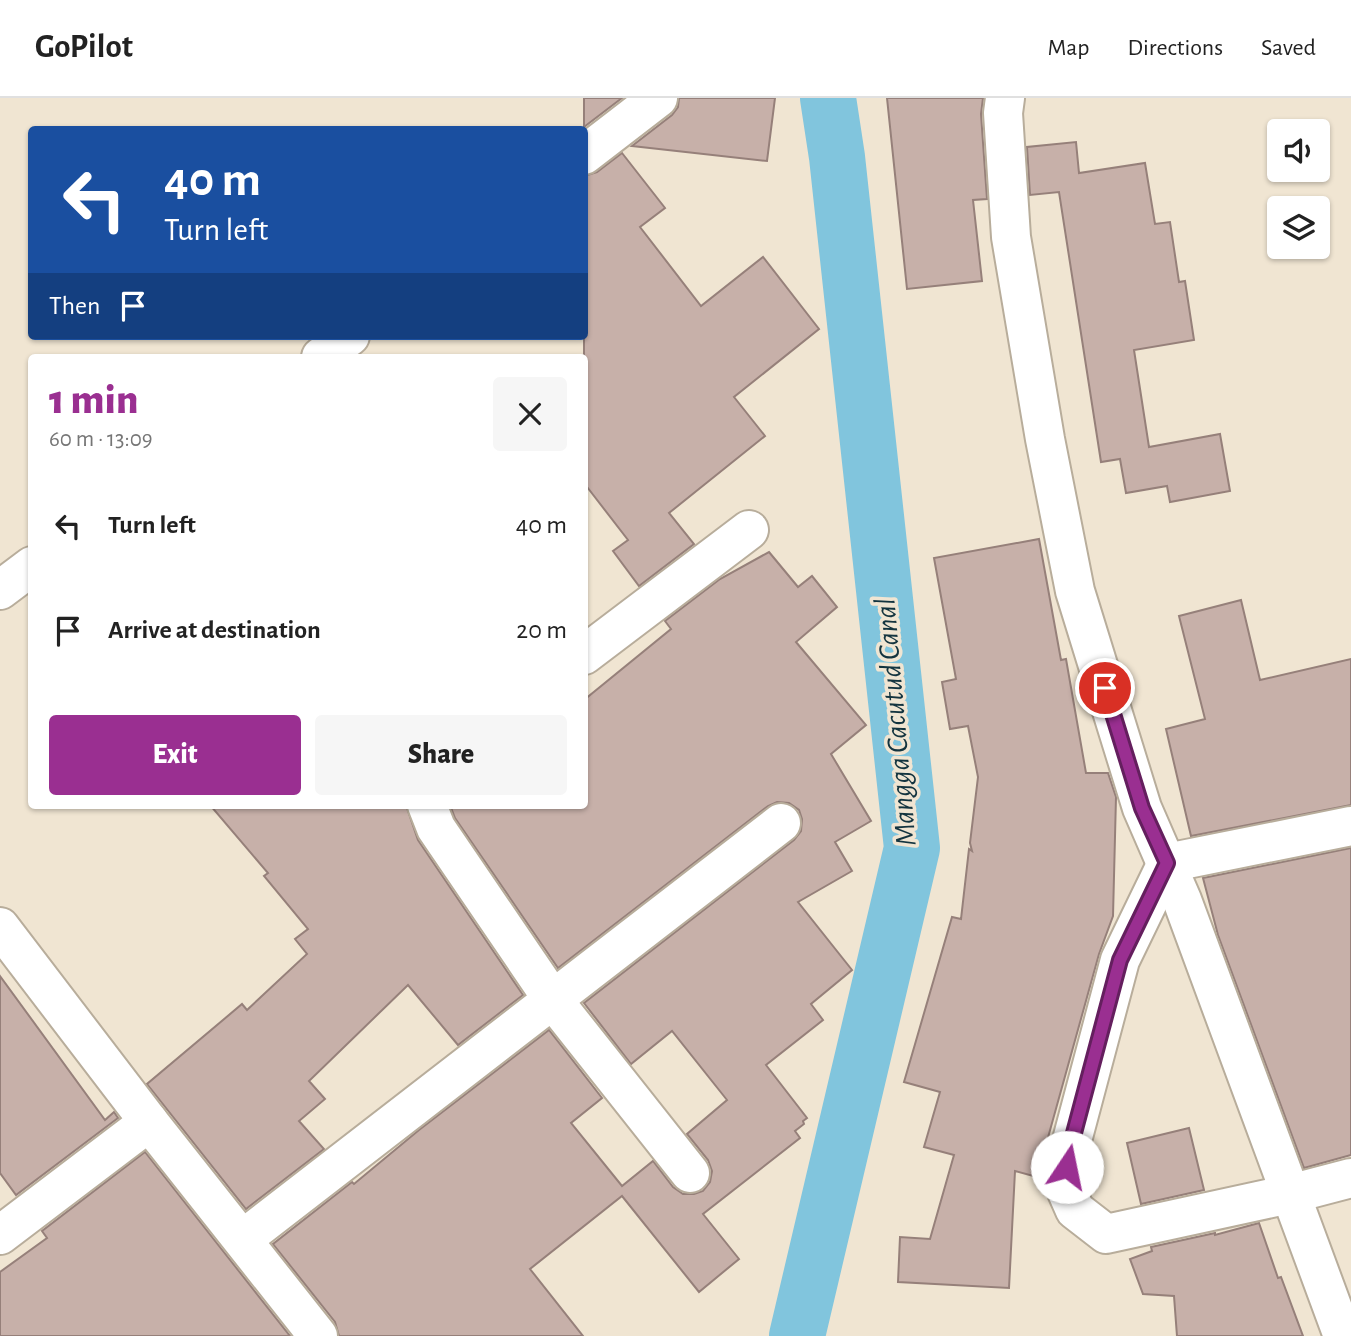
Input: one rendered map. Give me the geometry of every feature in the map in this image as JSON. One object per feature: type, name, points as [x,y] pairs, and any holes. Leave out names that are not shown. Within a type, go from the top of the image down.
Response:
[{"type":"street","points":[[588,152],[658,98]]},
{"type":"street","points":[[1005,98],[1004,127],[1012,237],[1045,439],[1075,592],[1142,808],[1167,863],[1343,1336]]},
{"type":"street","points":[[325,354],[344,340]]},
{"type":"street","points":[[588,652],[749,530]]},
{"type":"street","points":[[0,590],[28,569]]},
{"type":"street","points":[[429,809],[436,828],[553,1000],[690,1173]]},
{"type":"street","points":[[243,1239],[781,823]]},
{"type":"street","points":[[1167,863],[1351,825]]},
{"type":"street","points":[[1167,863],[1120,960],[1070,1148],[1065,1185],[1075,1210],[1106,1234],[1351,1178]]},
{"type":"street","points":[[0,927],[318,1336]]},
{"type":"street","points":[[0,1236],[149,1122]]},
{"type":"building","points":[[584,98],[622,98],[585,126]]},
{"type":"building","points":[[679,98],[775,98],[767,161],[632,146],[672,115],[678,107]]},
{"type":"building","points":[[887,98],[983,98],[981,114],[987,199],[973,200],[982,281],[907,289]]},
{"type":"building","points":[[1076,142],[1079,173],[1145,163],[1155,224],[1170,222],[1179,282],[1185,281],[1194,340],[1134,350],[1149,447],[1220,434],[1230,491],[1170,502],[1167,486],[1126,493],[1120,459],[1101,462],[1059,192],[1030,195],[1027,147]]},
{"type":"building","points":[[622,153],[665,208],[640,227],[701,306],[763,257],[819,329],[734,397],[765,436],[669,513],[694,544],[639,586],[613,551],[628,540],[588,488],[588,354],[584,354],[584,340],[588,340],[588,175],[597,172]]},
{"type":"building","points":[[1039,539],[1061,660],[1066,659],[1086,773],[1108,773],[1116,797],[1113,916],[1099,954],[1037,1177],[1015,1171],[1009,1288],[898,1282],[900,1237],[930,1239],[954,1155],[924,1147],[940,1092],[904,1082],[952,917],[961,919],[969,849],[972,851],[970,843],[978,777],[968,726],[950,729],[942,682],[956,679],[934,558]]},
{"type":"building","points":[[769,552],[798,587],[812,576],[837,607],[796,642],[866,725],[831,754],[871,821],[835,842],[852,871],[798,902],[852,970],[811,1004],[823,1020],[766,1065],[807,1118],[795,1131],[800,1138],[703,1214],[739,1259],[699,1292],[622,1196],[530,1269],[583,1336],[339,1336],[335,1322],[273,1244],[352,1182],[354,1184],[549,1030],[602,1098],[571,1123],[622,1186],[653,1161],[673,1187],[683,1194],[703,1191],[710,1182],[712,1171],[708,1160],[687,1134],[727,1100],[672,1031],[631,1064],[584,1003],[794,840],[801,831],[802,819],[799,810],[789,803],[777,802],[768,806],[558,968],[455,818],[452,809],[588,809],[588,697],[671,629],[665,621],[720,579]]},
{"type":"building","points":[[1241,600],[1260,680],[1351,659],[1351,805],[1191,836],[1166,729],[1205,719],[1179,616]]},
{"type":"building","points":[[213,809],[407,809],[418,840],[523,995],[458,1045],[408,985],[309,1081],[325,1099],[299,1121],[324,1149],[246,1209],[147,1084],[242,1004],[247,1010],[307,954],[295,939],[308,929],[264,876],[268,873]]},
{"type":"building","points":[[1351,848],[1351,1155],[1304,1168],[1218,935],[1203,878]]},
{"type":"building","points":[[0,976],[105,1120],[114,1112],[118,1118],[16,1195],[0,1173]]},
{"type":"building","points":[[1189,1128],[1204,1190],[1141,1204],[1127,1143]]},
{"type":"building","points":[[145,1152],[290,1336],[0,1336],[0,1272],[47,1238],[42,1231]]},
{"type":"building","points":[[1259,1223],[1278,1278],[1281,1277],[1303,1336],[1177,1336],[1174,1296],[1143,1294],[1130,1259],[1152,1251],[1151,1247],[1215,1235]]},
{"type":"waterway","name":"Mangga Cacutud Canal","points":[[797,1336],[912,848],[837,157],[828,98]]},
{"type":"route","points":[[1067,1167],[1120,960],[1167,863],[1142,808],[1105,688]]}]
